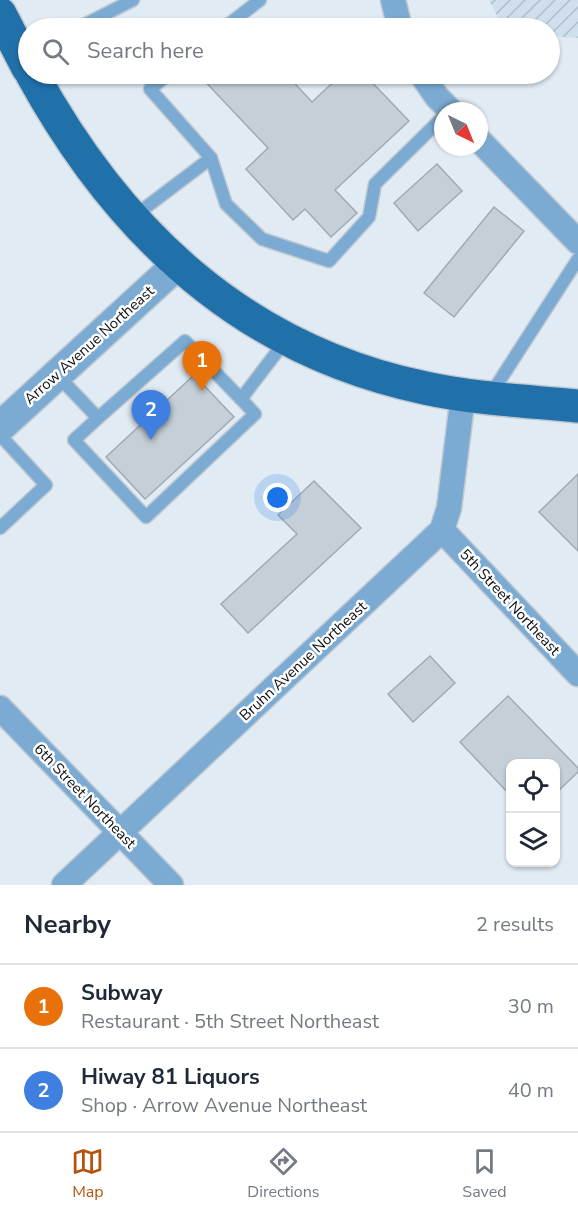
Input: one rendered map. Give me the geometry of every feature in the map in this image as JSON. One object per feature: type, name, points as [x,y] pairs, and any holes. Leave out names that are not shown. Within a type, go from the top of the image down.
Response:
[{"type":"main road","points":[[0,14],[18,46]]},
{"type":"main road","points":[[40,84],[65,129],[93,169],[132,217],[178,264],[235,310],[318,354],[364,371],[423,388],[476,397],[578,406]]},
{"type":"street","points":[[393,0],[398,18]]},
{"type":"street","points":[[428,84],[441,102]]},
{"type":"street","points":[[488,149],[578,242]]},
{"type":"street","name":"Arrow Avenue Northeast","points":[[0,427],[178,264]]},
{"type":"street","points":[[442,530],[476,397]]},
{"type":"street","name":"5th Street Northeast","points":[[442,530],[578,674]]},
{"type":"street","name":"Bruhn Avenue Northeast","points":[[64,885],[442,530]]},
{"type":"street","name":"6th Street Northeast","points":[[0,708],[171,885]]},
{"type":"lane","points":[[98,18],[133,0]]},
{"type":"lane","points":[[237,18],[260,0]]},
{"type":"lane","points":[[155,84],[150,88],[211,158],[226,204],[262,239],[329,261],[369,217],[375,184],[434,126]]},
{"type":"lane","points":[[132,217],[211,158]]},
{"type":"lane","points":[[476,397],[578,259]]},
{"type":"lane","points":[[241,399],[287,339]]},
{"type":"lane","points":[[185,341],[241,399],[255,414],[146,517],[74,440],[185,341]]},
{"type":"lane","points":[[56,375],[98,418]]},
{"type":"lane","points":[[0,435],[46,485],[0,528]]},
{"type":"shaded area","points":[[489,0],[578,0],[578,38],[560,37],[560,18],[498,18]]},
{"type":"building","points":[[207,84],[295,84],[312,102],[331,84],[374,84],[409,121],[335,190],[357,213],[331,237],[305,209],[293,220],[246,169],[268,148]]},
{"type":"building","points":[[437,164],[462,191],[418,231],[394,203]]},
{"type":"building","points":[[494,207],[524,231],[454,317],[424,293]]},
{"type":"building","points":[[194,375],[234,417],[145,499],[106,457]]},
{"type":"building","points":[[578,474],[578,551],[539,512]]},
{"type":"building","points":[[314,481],[361,528],[248,633],[221,604],[297,534],[278,515]]},
{"type":"building","points":[[430,656],[455,683],[413,722],[388,694]]},
{"type":"building","points":[[508,696],[578,768],[578,772],[560,789],[560,759],[506,759],[506,791],[460,742]]},
{"type":"place","name":"Subway","points":[[202,391]]},
{"type":"place","name":"Hiway 81 Liquors","points":[[151,440]]}]
